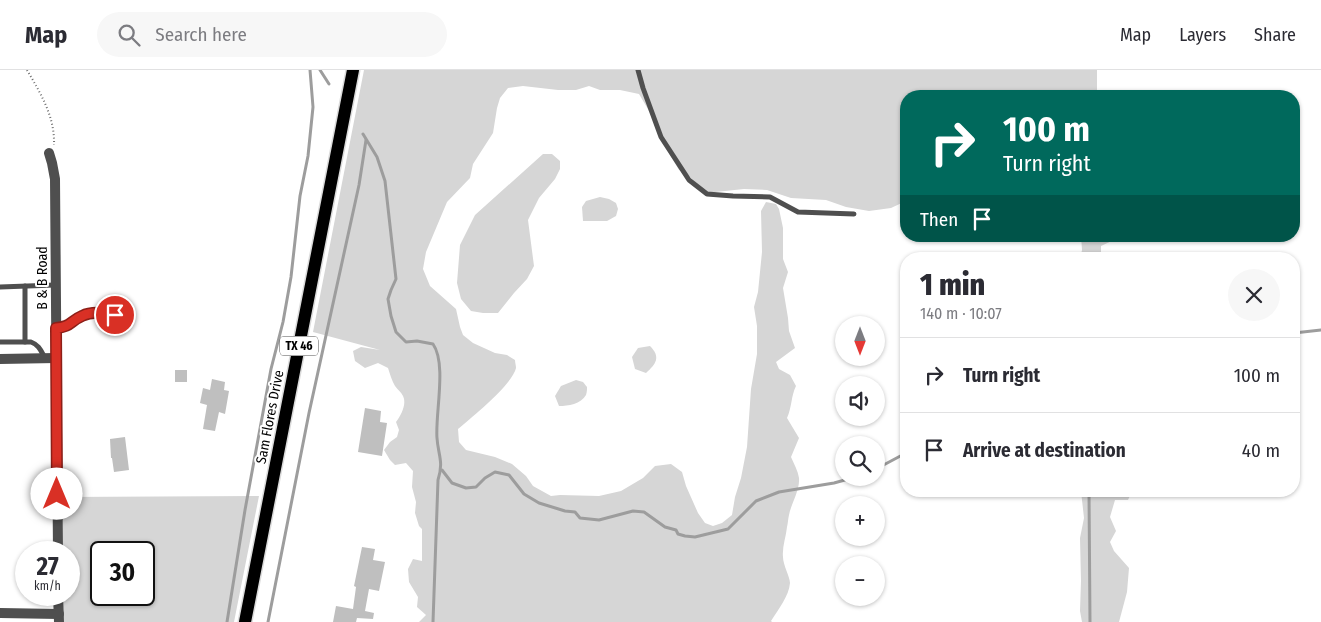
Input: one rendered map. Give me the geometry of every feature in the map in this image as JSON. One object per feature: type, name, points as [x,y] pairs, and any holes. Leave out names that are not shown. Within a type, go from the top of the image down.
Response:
[{"type":"main road","name":"Sam Flores Drive","points":[[245,622],[353,70]]},
{"type":"street","name":"B & B Road","points":[[52,149],[55,179],[58,541]]},
{"type":"street","points":[[0,359],[56,358]]},
{"type":"street","points":[[0,613],[59,618]]},
{"type":"lane","points":[[638,70],[661,137],[689,180],[707,194],[770,197],[798,212],[854,214]]},
{"type":"lane","points":[[0,287],[56,285]]},
{"type":"lane","points":[[25,286],[25,342]]},
{"type":"lane","points":[[56,328],[65,327],[83,315],[92,313],[104,313],[129,318]]},
{"type":"lane","points":[[0,342],[35,344],[45,358]]},
{"type":"path","points":[[27,70],[51,115],[54,133],[52,149]]},
{"type":"shaded area","points":[[364,70],[1097,70],[1097,90],[900,90],[900,204],[891,208],[869,211],[846,207],[826,200],[791,198],[767,190],[744,189],[706,193],[688,175],[679,170],[639,94],[620,90],[600,90],[589,86],[576,90],[558,90],[523,86],[508,88],[500,98],[493,133],[473,164],[470,178],[447,202],[426,252],[423,269],[430,286],[456,309],[463,335],[473,343],[495,353],[507,355],[515,360],[516,368],[507,383],[458,429],[459,442],[466,450],[495,457],[512,464],[526,476],[533,486],[551,496],[599,496],[621,491],[643,478],[655,466],[671,464],[682,472],[698,513],[705,523],[713,526],[722,523],[732,515],[747,447],[751,389],[757,354],[757,326],[754,307],[758,292],[762,252],[761,211],[766,202],[776,204],[779,209],[783,228],[783,259],[788,272],[783,288],[789,331],[795,348],[776,362],[779,369],[790,375],[796,386],[787,418],[799,438],[791,457],[798,473],[799,483],[789,515],[783,550],[783,560],[790,583],[788,593],[772,622],[419,622],[426,615],[417,607],[418,597],[409,582],[408,569],[413,559],[422,561],[422,529],[419,526],[415,513],[416,502],[412,487],[413,471],[406,463],[395,465],[384,450],[397,437],[399,430],[396,422],[404,406],[403,396],[394,384],[388,368],[378,363],[365,368],[355,361],[353,351],[361,347],[380,350],[313,332]]},
{"type":"shaded area","points":[[543,154],[552,154],[560,161],[560,169],[555,179],[539,198],[528,220],[534,266],[527,279],[498,313],[471,311],[461,299],[457,283],[460,245],[475,215]]},
{"type":"shaded area","points":[[600,197],[616,203],[618,209],[616,216],[607,221],[583,221],[582,207],[586,201]]},
{"type":"shaded area","points":[[1081,242],[1110,242],[1101,246],[1101,252],[1082,252]]},
{"type":"shaded area","points":[[650,346],[656,357],[655,363],[646,373],[635,369],[632,357],[638,348]]},
{"type":"shaded area","points":[[576,380],[583,382],[587,387],[586,395],[578,402],[559,406],[555,396],[561,386]]},
{"type":"shaded area","points":[[259,496],[234,622],[63,622],[63,606],[80,606],[80,541],[63,541],[63,497]]},
{"type":"shaded area","points":[[1082,497],[1129,497],[1128,500],[1115,500],[1110,517],[1116,531],[1110,542],[1114,551],[1129,568],[1127,592],[1119,622],[1082,622],[1080,611],[1080,538],[1084,518]]},
{"type":"building","points":[[175,370],[187,370],[187,382],[175,382]]},
{"type":"building","points":[[212,379],[225,382],[224,390],[229,391],[225,414],[219,412],[215,431],[203,429],[207,405],[200,403],[203,388],[210,390]]},
{"type":"building","points":[[365,408],[381,411],[380,422],[387,423],[382,456],[358,452]]},
{"type":"building","points":[[125,437],[129,470],[114,472],[110,439]]},
{"type":"building","points":[[362,547],[375,549],[373,560],[385,562],[379,591],[369,589],[365,611],[374,613],[373,619],[357,618],[356,622],[333,622],[336,606],[353,609],[356,587],[354,586]]},
{"type":"waterway","points":[[227,622],[271,369],[283,322],[291,277],[313,107],[310,70]]},
{"type":"waterway","points":[[320,70],[329,84]]},
{"type":"waterway","points":[[363,134],[377,157],[385,181],[396,279],[388,299],[396,332],[406,342],[417,341],[433,344],[439,364],[440,389],[437,438],[441,468],[438,480],[433,622]]},
{"type":"waterway","points":[[268,622],[309,413],[359,185],[366,140]]},
{"type":"waterway","points":[[1300,332],[1321,330]]},
{"type":"waterway","points":[[885,464],[900,456]]},
{"type":"waterway","points":[[442,470],[452,483],[466,488],[476,487],[495,472],[509,475],[524,494],[539,503],[575,512],[580,518],[599,520],[633,511],[644,512],[665,527],[676,530],[678,534],[695,537],[728,529],[756,501],[779,492],[835,483]]},
{"type":"waterway","points":[[1089,497],[1090,622]]},
{"type":"route","points":[[57,494],[56,328],[65,327],[83,315],[92,313],[115,315]]}]
